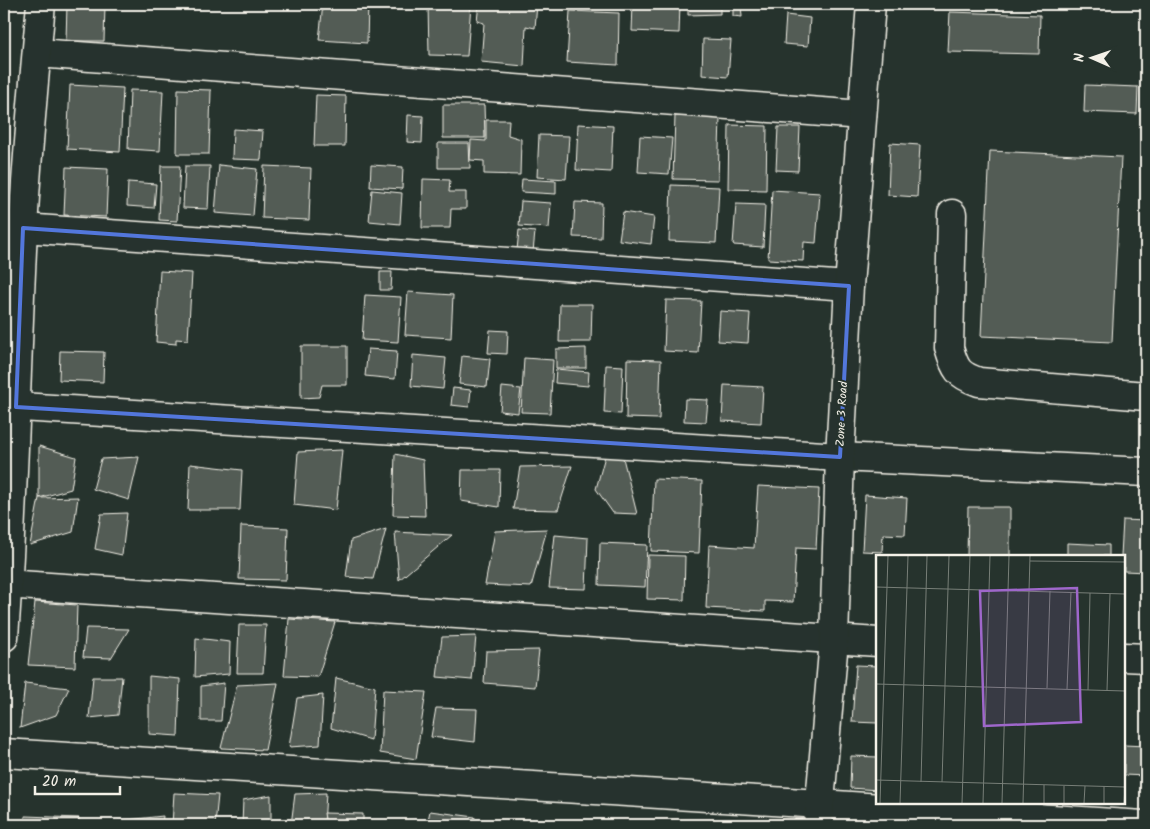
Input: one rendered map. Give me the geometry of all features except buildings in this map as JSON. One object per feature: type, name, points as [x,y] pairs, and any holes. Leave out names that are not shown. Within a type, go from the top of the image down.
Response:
[{"type":"street","points":[[4,637],[10,406],[40,4]]},
{"type":"street","name":"Zone 3 Road","points":[[819,815],[834,640],[840,458],[849,286],[871,4]]},
{"type":"street","points":[[37,53],[862,115]]},
{"type":"street","points":[[952,214],[949,348],[954,366],[966,378],[979,382],[1146,396]]},
{"type":"street","points":[[23,228],[849,286]]},
{"type":"street","points":[[10,406],[840,458],[1146,472]]},
{"type":"street","points":[[6,584],[876,642]]},
{"type":"street","points":[[1125,657],[1146,658]]},
{"type":"street","points":[[4,753],[819,815],[1143,825]]},
{"type":"highlighted area","points":[[23,228],[849,286],[840,457],[16,407]]}]
